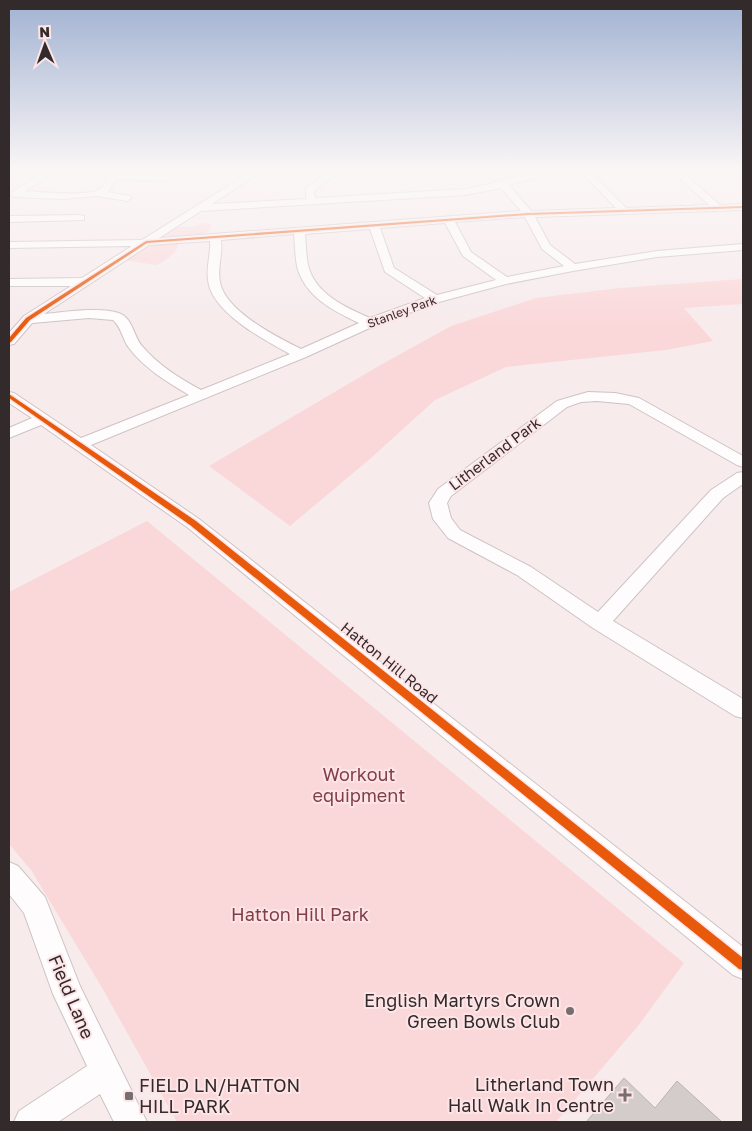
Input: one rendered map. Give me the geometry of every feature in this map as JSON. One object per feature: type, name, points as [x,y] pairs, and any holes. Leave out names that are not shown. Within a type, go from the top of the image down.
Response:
[{"type":"street","points":[[9,340],[19,323],[176,222]]},
{"type":"street","points":[[9,246],[144,242],[426,222]]},
{"type":"street","points":[[449,222],[467,254],[505,281]]},
{"type":"street","points":[[532,222],[546,247],[573,268]]},
{"type":"street","points":[[374,226],[384,262],[389,270],[435,299]]},
{"type":"street","points":[[299,231],[304,270],[322,298],[338,309],[369,323]]},
{"type":"street","points":[[215,237],[217,247],[213,272],[215,287],[223,300],[258,332],[301,354]]},
{"type":"street","name":"Stanley Park","points":[[80,444],[301,354],[369,323],[435,299],[505,281],[573,268],[657,254],[743,247]]},
{"type":"street","points":[[9,282],[83,282]]},
{"type":"street","points":[[19,323],[89,314],[117,317],[126,327],[130,341],[141,354],[177,383],[200,395]]},
{"type":"street","name":"Hatton Hill Road","points":[[9,396],[41,420],[80,444],[193,523],[743,965]]},
{"type":"street","name":"Litherland Park","points":[[743,462],[634,401],[615,397],[593,396],[575,398],[562,404],[444,493],[438,503],[442,519],[454,534],[524,571],[600,623],[743,710]]},
{"type":"street","points":[[9,433],[41,420]]},
{"type":"street","points":[[600,623],[717,494],[743,477]]},
{"type":"street","name":"Field Lane","points":[[9,874],[35,906],[68,994],[130,1122]]},
{"type":"street","points":[[30,1122],[105,1072]]},
{"type":"green space","points":[[203,223],[211,224],[210,230],[205,234],[186,236],[163,235],[175,227],[193,227]]},
{"type":"green space","points":[[178,241],[178,246],[174,253],[168,259],[156,265],[124,260],[149,243]]},
{"type":"green space","points":[[743,279],[743,304],[684,308],[713,341],[666,350],[506,367],[435,400],[371,458],[290,526],[209,466],[377,367],[451,326],[536,298],[620,288]]},
{"type":"green space","name":"Hatton Hill Park","points":[[147,521],[684,963],[638,1026],[556,1122],[177,1122],[101,986],[31,870],[9,844],[9,592]]},
{"type":"building","name":"Litherland Town Hall Walk In Centre","points":[[624,1078],[655,1108],[677,1081],[722,1122],[586,1122]]},
{"type":"cycle path","points":[[9,341],[28,319],[146,242],[422,222]]},
{"type":"cycle path","points":[[9,396],[193,523],[743,965]]},
{"type":"place","name":"English Martyrs Crown Green Bowls Club","points":[[570,1011]]},
{"type":"place","name":"Litherland Town Hall Walk In Centre","points":[[625,1095]]},
{"type":"place","name":"FIELD LN/HATTON HILL PARK","points":[[129,1096]]},
{"type":"park label","name":"Workout equipment","points":[[359,785]]}]
